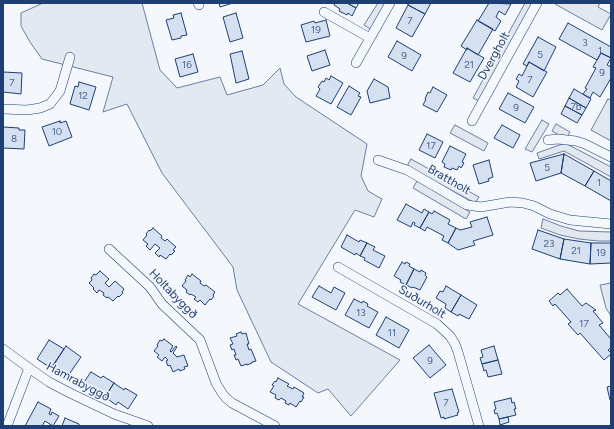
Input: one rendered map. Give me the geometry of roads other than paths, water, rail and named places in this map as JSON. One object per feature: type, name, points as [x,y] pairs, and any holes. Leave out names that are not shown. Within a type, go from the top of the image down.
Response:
[{"type":"street","points":[[356,63],[390,3]]},
{"type":"street","name":"Dvergholt","points":[[472,121],[537,3]]},
{"type":"street","points":[[324,12],[370,38]]},
{"type":"street","points":[[3,109],[27,110],[40,108],[50,104],[60,91],[70,57]]},
{"type":"street","points":[[548,140],[568,139],[576,141],[611,157]]},
{"type":"street","name":"Brattholt","points":[[378,160],[407,170],[467,205],[481,207],[517,202],[534,206],[550,214],[570,220],[611,224]]},
{"type":"street","name":"Holtabyggð","points":[[109,249],[150,287],[162,304],[200,340],[216,383],[226,398],[232,403],[275,426]]},
{"type":"street","name":"Suðurholt","points":[[338,267],[437,324],[447,333],[455,344],[458,352],[479,426]]},
{"type":"street","name":"Hamrabyggð","points":[[3,349],[49,382],[114,414],[148,426]]},
{"type":"street","points":[[7,426],[29,368]]}]
